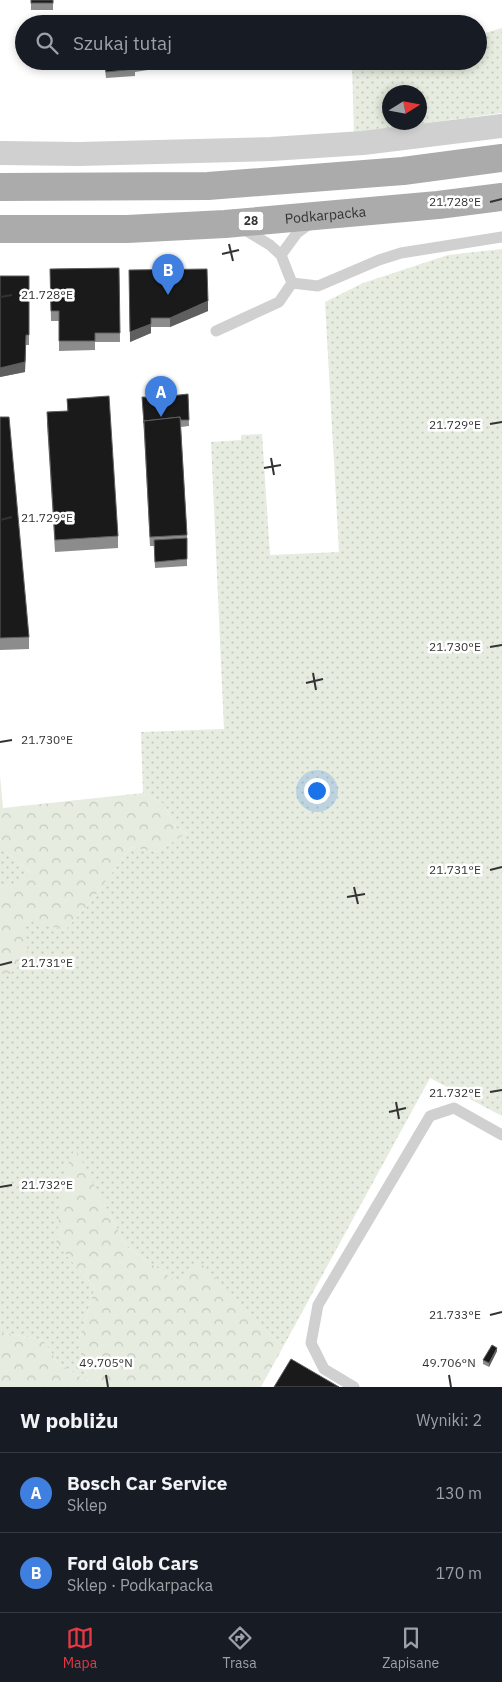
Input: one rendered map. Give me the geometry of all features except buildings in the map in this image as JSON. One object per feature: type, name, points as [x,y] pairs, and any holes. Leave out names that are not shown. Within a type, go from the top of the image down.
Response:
[{"type":"main road","points":[[0,187],[208,186],[403,171],[502,158]]},
{"type":"main road","name":"Podkarpacka","points":[[0,229],[127,229],[225,224],[502,197]]},
{"type":"street","points":[[0,153],[79,154],[271,149],[363,143],[502,126]]},
{"type":"lane","points":[[281,255],[298,233],[312,222],[328,214]]},
{"type":"lane","points":[[225,224],[242,228],[257,236],[281,255],[292,283]]},
{"type":"lane","points":[[292,283],[318,286],[379,260],[401,253],[502,237]]},
{"type":"lane","points":[[216,331],[279,302],[292,283]]},
{"type":"lane","points":[[354,1387],[324,1369],[311,1342],[318,1305],[430,1116],[454,1108],[502,1135]]},
{"type":"green space","points":[[502,28],[502,113],[427,123],[427,85],[382,85],[382,129],[354,133],[352,70],[487,70],[487,32]]},
{"type":"green space","points":[[502,249],[502,1116],[430,1078],[283,1347],[199,1262],[179,1283],[127,1247],[75,1149],[56,1243],[95,1288],[78,1342],[88,1382],[58,1363],[43,1340],[0,1332],[0,971],[6,976],[25,919],[65,930],[92,900],[131,847],[157,852],[187,833],[176,828],[164,804],[143,793],[141,732],[224,729],[211,442],[241,440],[241,435],[262,434],[270,555],[339,552],[325,302],[363,283],[448,255]]},
{"type":"green space","points":[[0,775],[3,808],[143,793],[164,804],[176,828],[187,833],[157,852],[131,847],[92,900],[65,930],[25,920],[28,958],[6,977],[0,971],[0,887],[13,884],[33,874],[3,850],[0,852]]},
{"type":"green space","points":[[2,849],[34,875],[0,887],[0,852]]},
{"type":"green space","points":[[75,1148],[127,1247],[179,1283],[199,1261],[283,1347],[261,1387],[0,1387],[0,1332],[43,1340],[58,1363],[88,1382],[78,1342],[95,1288],[56,1243],[64,1173]]},
{"type":"place","name":"Ford Glob Cars","points":[[168,295]]},
{"type":"place","name":"Bosch Car Service","points":[[161,417]]}]
